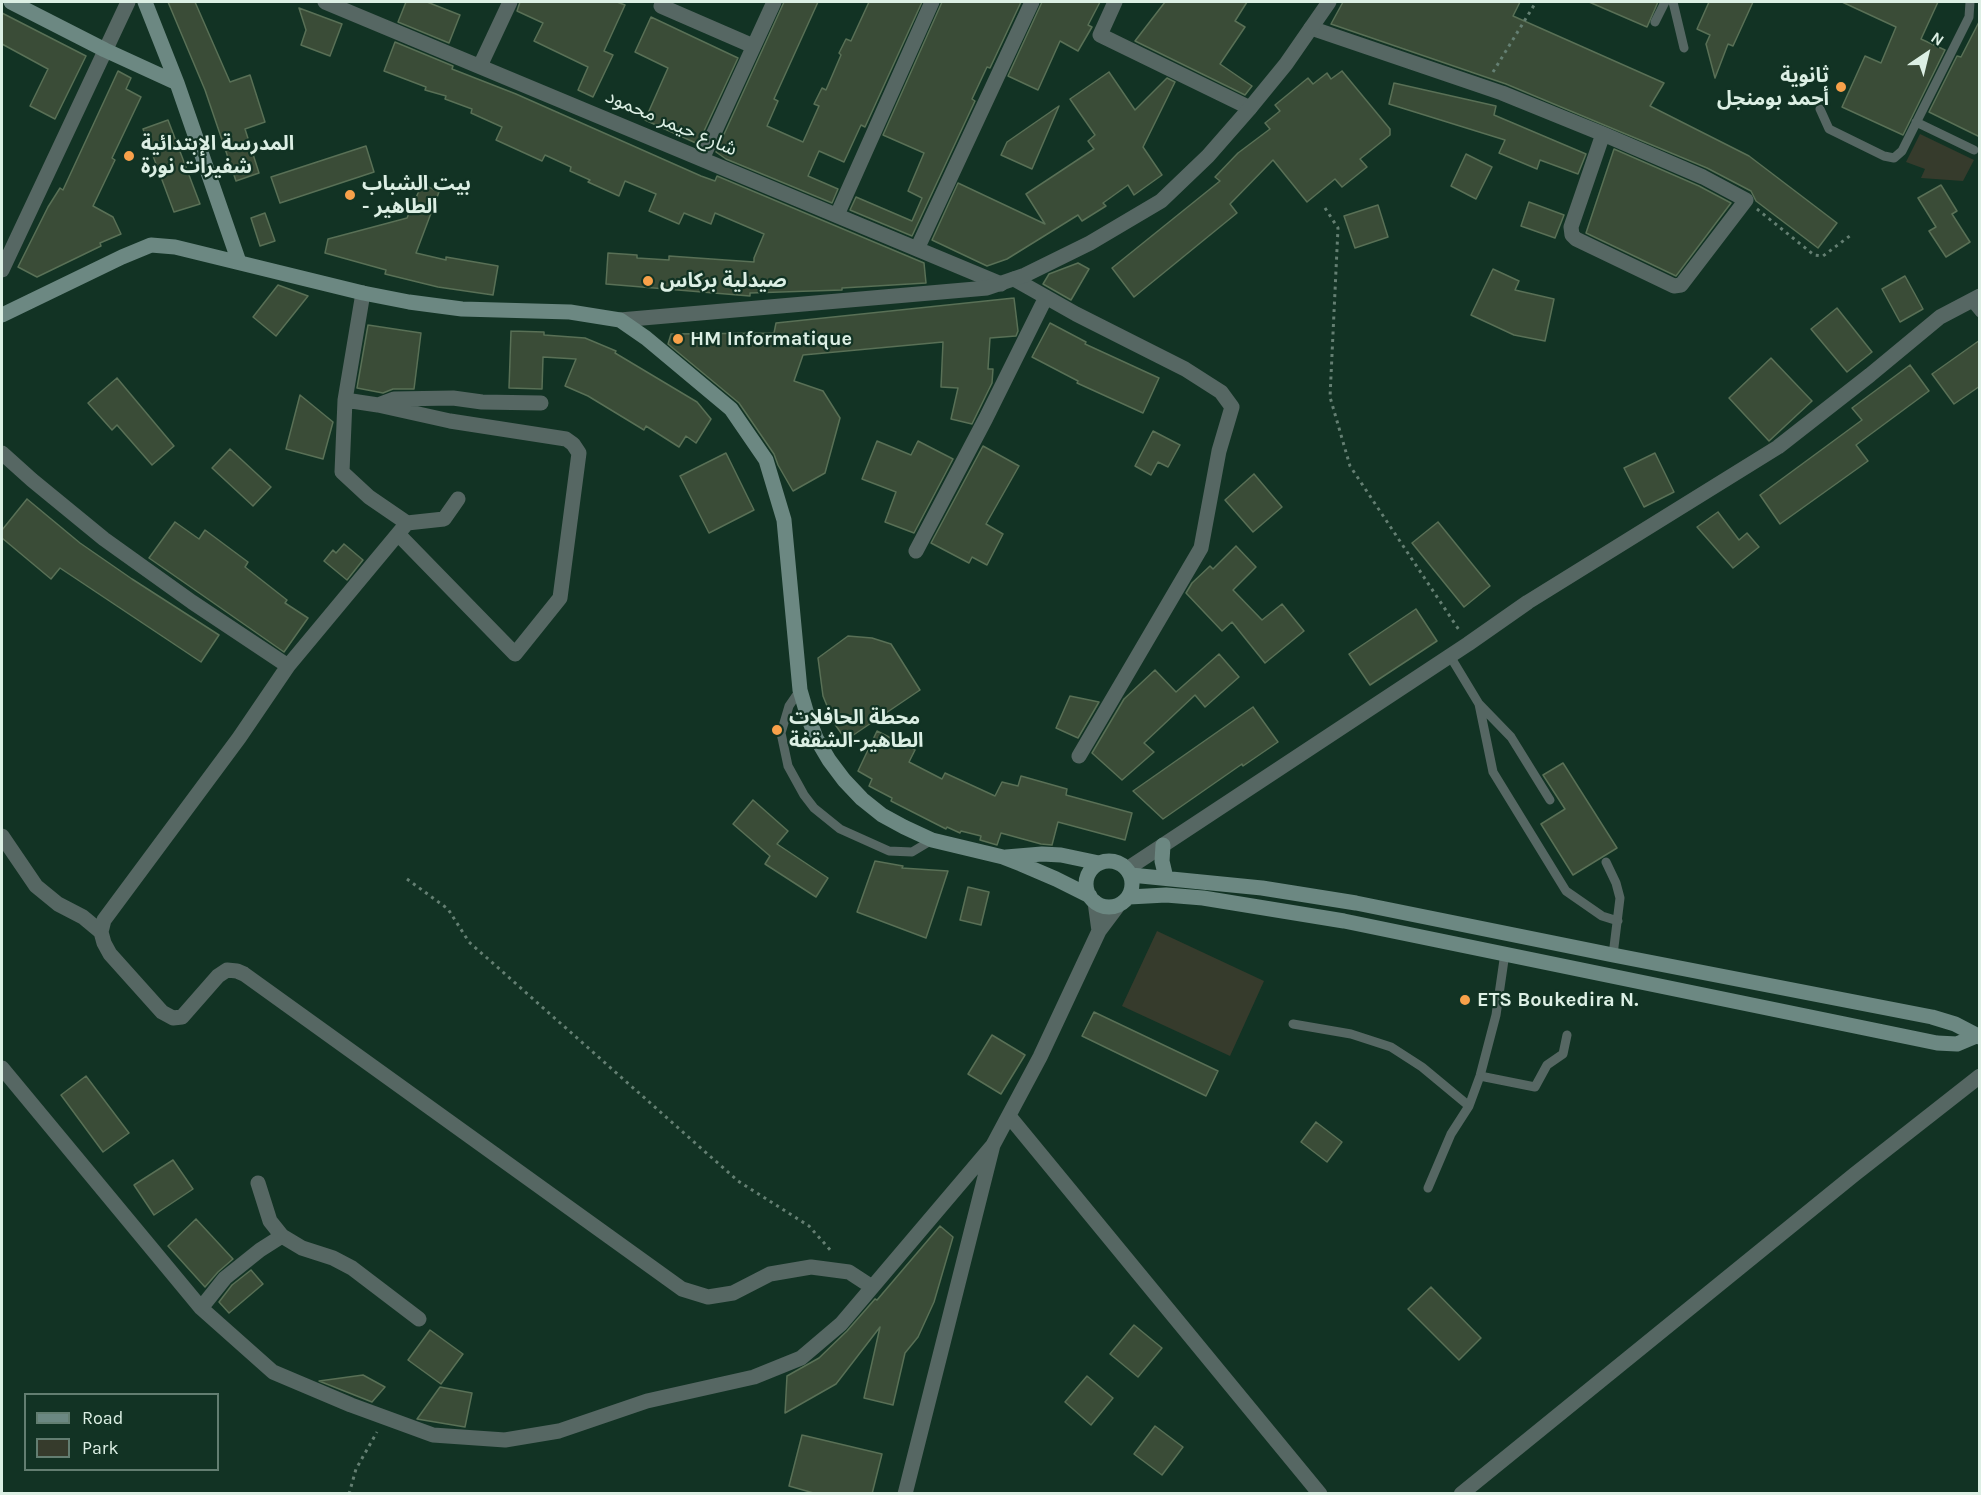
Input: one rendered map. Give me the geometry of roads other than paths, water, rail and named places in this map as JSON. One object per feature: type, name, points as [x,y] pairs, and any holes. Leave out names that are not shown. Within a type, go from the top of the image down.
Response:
[{"type":"main road","points":[[11,2],[105,50],[177,83]]},
{"type":"main road","points":[[145,2],[177,83],[239,261]]},
{"type":"main road","points":[[2,315],[151,245],[175,247],[239,261],[363,292],[462,309],[570,312],[620,320],[646,338],[731,409],[766,460],[784,520],[800,690],[807,714],[816,738],[829,760],[862,799],[882,814],[932,840],[1003,857],[1056,879],[1109,908],[1123,902],[1175,896],[1221,900],[1344,921],[1505,953],[1937,1043],[1957,1044],[1978,1037]]},
{"type":"main road","points":[[1163,845],[1162,861],[1166,878]]},
{"type":"main road","points":[[1003,857],[1042,854],[1061,855],[1099,863],[1114,861],[1129,872],[1262,888],[1356,903],[1932,1017],[1955,1024],[1978,1037]]},
{"type":"main road","points":[[1092,899],[1086,881],[1093,868],[1099,863]]},
{"type":"main road","points":[[1123,902],[1132,890],[1129,872]]},
{"type":"street","points":[[2,270],[128,2]]},
{"type":"street","name":"شارع حيمر محمود","points":[[325,2],[917,249],[1046,297],[1185,369],[1221,392],[1232,406],[1219,452],[1201,548],[1078,756]]},
{"type":"street","points":[[480,66],[510,2]]},
{"type":"street","points":[[663,2],[661,6],[753,46]]},
{"type":"street","points":[[702,159],[774,2]]},
{"type":"street","points":[[837,215],[932,2]]},
{"type":"street","points":[[917,249],[1032,2]]},
{"type":"street","points":[[1115,2],[1100,35],[1250,108]]},
{"type":"street","points":[[620,320],[987,288],[1007,282],[1090,243],[1161,201],[1208,156],[1250,108],[1286,64],[1329,2]]},
{"type":"street","points":[[1311,28],[1484,87],[1603,134],[1719,184],[1746,200],[1684,283],[1674,286],[1572,235],[1571,227],[1603,134]]},
{"type":"street","points":[[345,400],[450,421],[566,439],[573,444],[579,453],[560,598],[515,654],[402,529],[342,472],[345,400],[363,292]]},
{"type":"street","points":[[916,551],[1046,297]]},
{"type":"street","points":[[1129,872],[1163,845],[1528,602],[1778,447],[1940,317],[1976,304]]},
{"type":"street","points":[[378,405],[394,399],[453,398],[482,402],[541,403]]},
{"type":"street","points":[[2,453],[104,539],[192,602],[288,666]]},
{"type":"street","points":[[458,499],[444,519],[402,529],[288,666],[239,738],[104,920],[101,932],[104,943],[110,954],[162,1012],[173,1018],[183,1017],[218,976],[227,970],[244,974],[682,1289],[708,1297],[733,1293],[770,1274],[811,1267],[849,1272],[872,1287]]},
{"type":"street","points":[[2,836],[36,886],[58,904],[82,917],[101,932]]},
{"type":"street","points":[[1092,899],[1099,931]]},
{"type":"street","points":[[2,1068],[201,1308],[273,1372],[433,1435],[505,1440],[559,1431],[647,1401],[754,1377],[801,1358],[841,1324],[993,1145],[1045,1047],[1099,931],[1123,902]]},
{"type":"street","points":[[1461,1494],[1855,1174],[1980,1076]]},
{"type":"street","points":[[1009,1116],[1320,1494]]},
{"type":"street","points":[[905,1494],[993,1145]]},
{"type":"street","points":[[258,1183],[270,1221],[282,1236],[302,1248],[333,1258],[352,1268],[419,1319]]},
{"type":"street","points":[[201,1308],[225,1278],[282,1236]]},
{"type":"lane","points":[[1655,22],[1665,2]]},
{"type":"lane","points":[[1673,2],[1683,48]]},
{"type":"lane","points":[[1820,109],[1829,129],[1884,156],[1894,158],[1902,151],[1969,17],[1970,2]]},
{"type":"lane","points":[[1916,122],[1974,150]]},
{"type":"lane","points":[[1450,656],[1479,704],[1511,737],[1550,800]]},
{"type":"lane","points":[[800,690],[789,706],[781,733],[788,766],[814,808],[840,829],[889,852],[912,852],[932,840]]},
{"type":"lane","points":[[1479,704],[1492,772],[1566,891],[1602,915],[1618,921]]},
{"type":"lane","points":[[1606,862],[1620,898],[1613,955]]},
{"type":"lane","points":[[1428,1188],[1451,1134],[1469,1106],[1480,1076],[1497,1016],[1505,953]]},
{"type":"lane","points":[[1293,1024],[1351,1034],[1392,1047],[1407,1056],[1469,1106]]},
{"type":"lane","points":[[1480,1076],[1535,1087],[1547,1065],[1563,1054],[1567,1035]]},
{"type":"place","name":"ثانوية أحمد بومنجل","points":[[1841,87]]},
{"type":"place","name":"المدرسة الإبتدائية شفيرات نورة","points":[[129,156]]},
{"type":"place","name":"بيت الشباب - الطاهير","points":[[350,195]]},
{"type":"place","name":"صيدلية بركاس","points":[[648,281]]},
{"type":"place","name":"HM Informatique","points":[[678,339]]},
{"type":"place","name":"محطة الحافلات الطاهير-الشقفة","points":[[777,730]]},
{"type":"place","name":"ETS Boukedira N.","points":[[1465,1000]]}]
